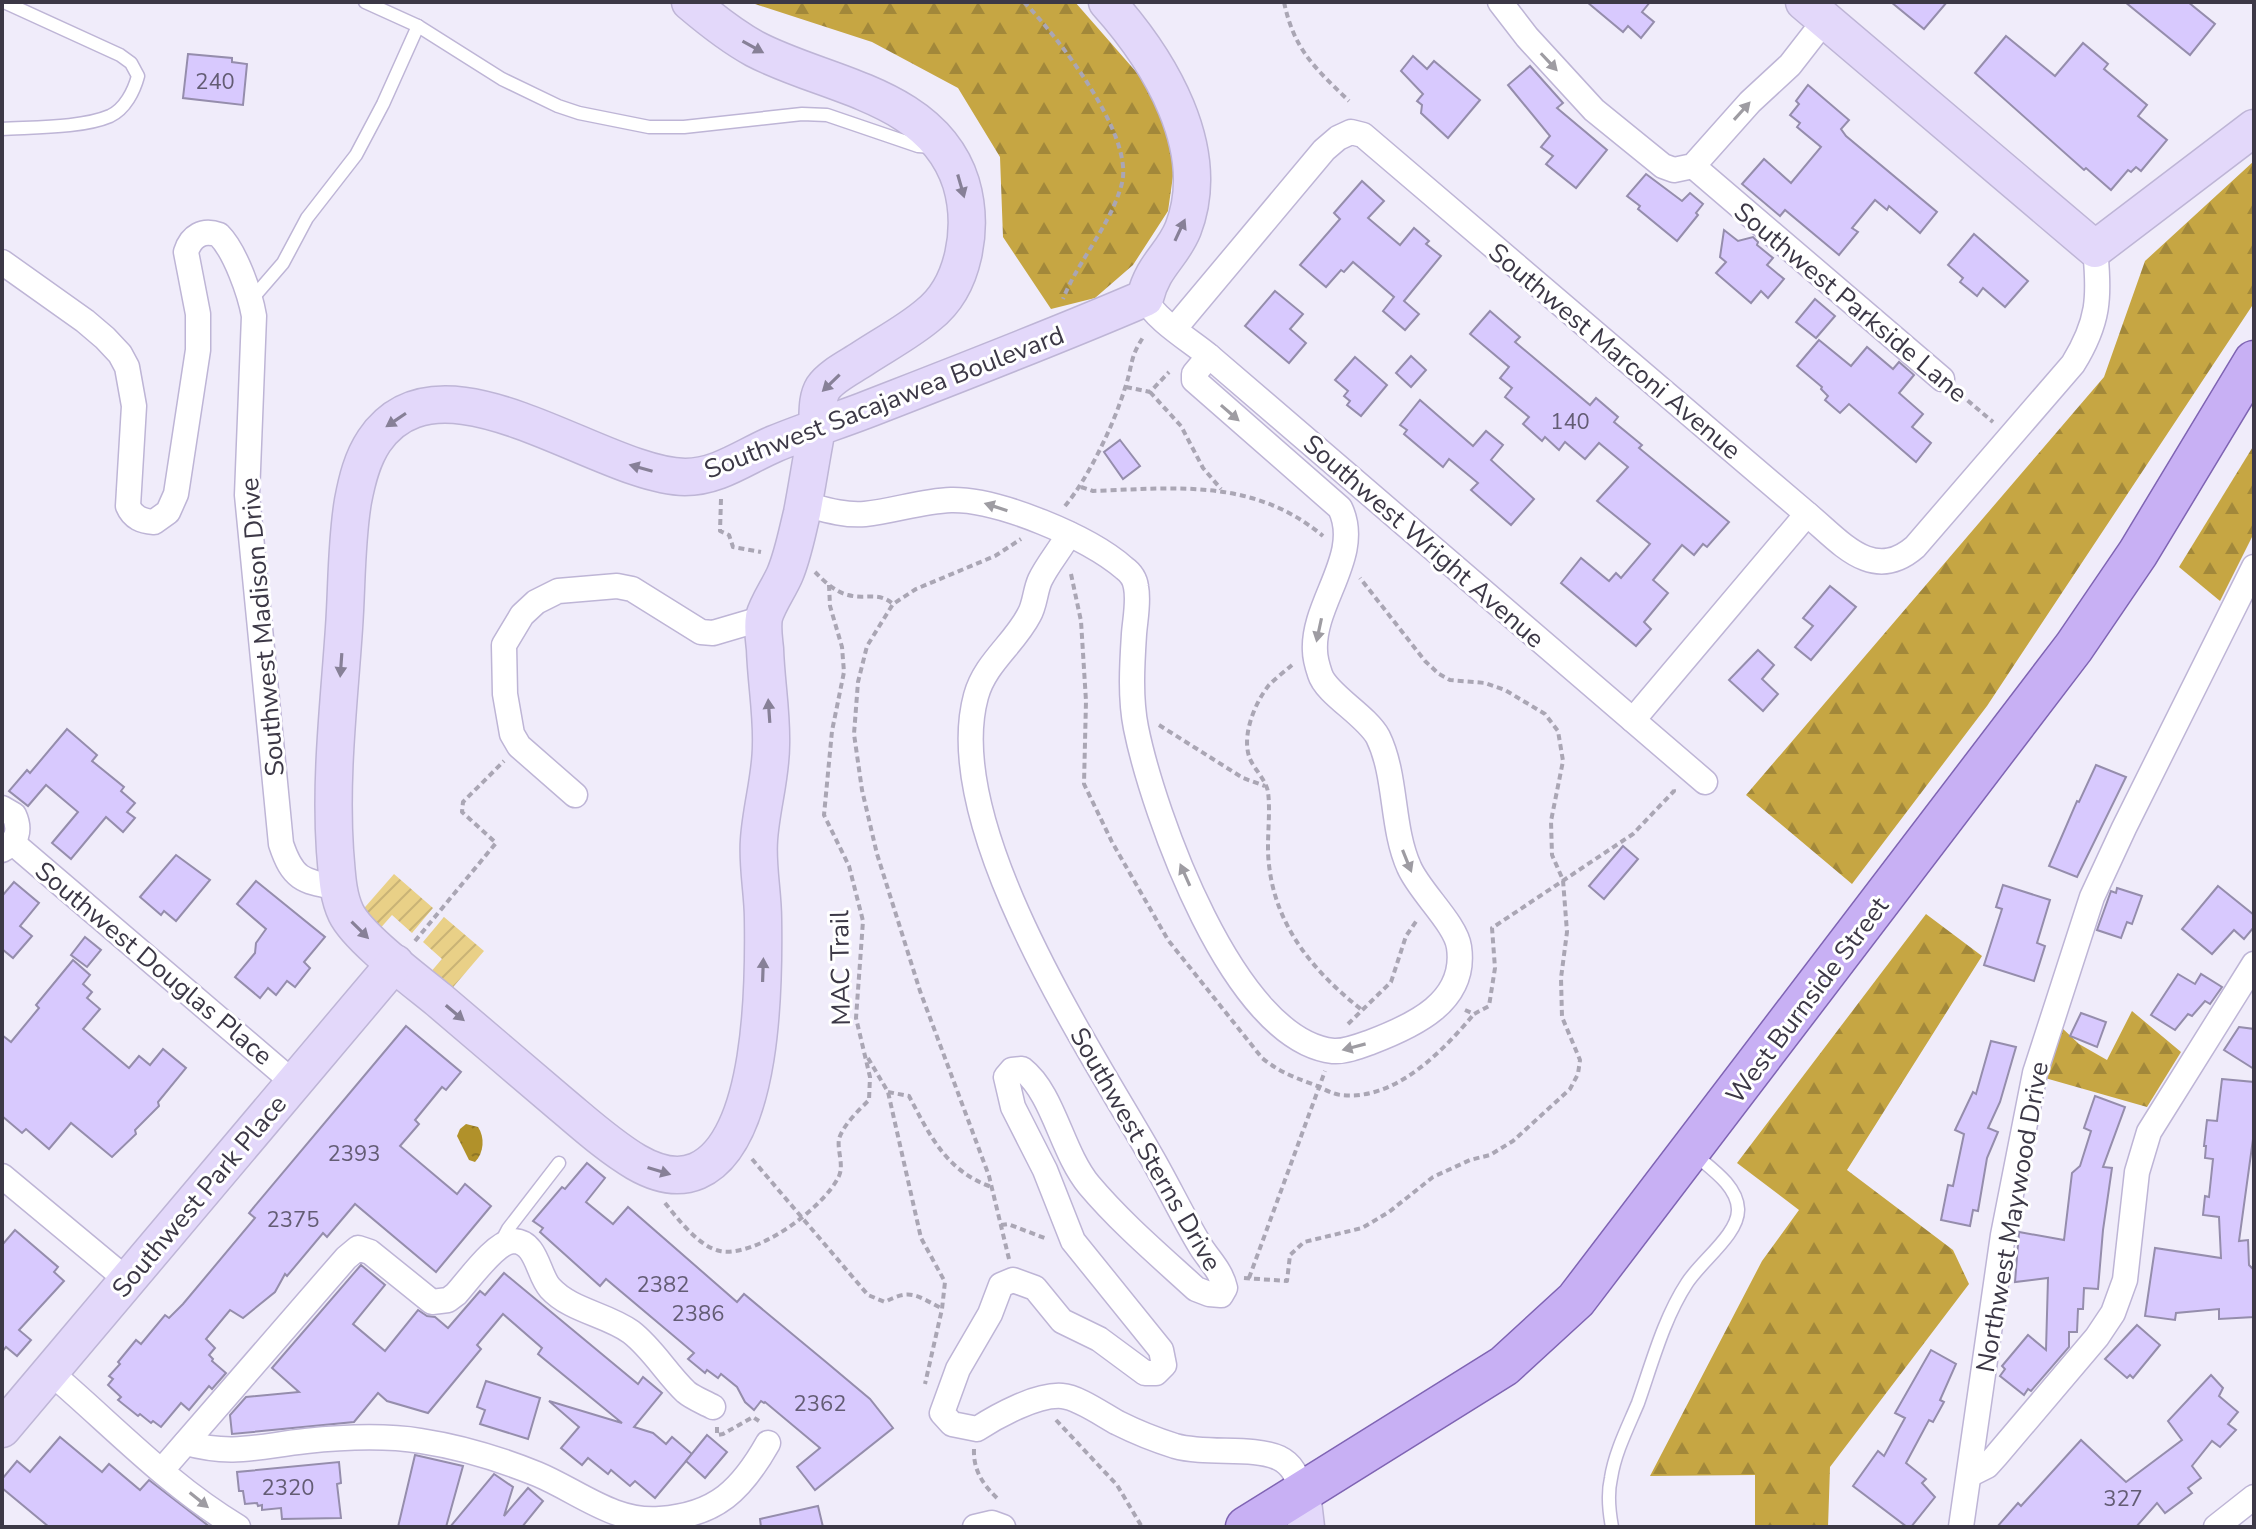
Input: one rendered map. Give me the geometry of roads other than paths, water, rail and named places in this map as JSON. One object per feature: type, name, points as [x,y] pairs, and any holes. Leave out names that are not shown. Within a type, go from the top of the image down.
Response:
[{"type":"main road","name":"West Burnside Street","points":[[1246,1527],[1304,1510],[1504,1366],[1576,1300],[2082,637],[2138,553],[2254,361]]},
{"type":"street","points":[[575,795],[519,746],[512,734],[505,694],[504,645],[522,615],[536,602],[558,591],[617,586],[632,589],[701,632],[713,633],[764,618],[791,558],[818,428],[822,389],[839,374],[932,313],[953,285],[963,256],[967,220],[960,182],[944,149],[924,127],[901,111],[861,91],[754,48],[719,26],[690,2]]},
{"type":"street","points":[[1107,2],[1161,75],[1187,132],[1192,192],[1182,231],[1150,279],[1145,298]]},
{"type":"street","points":[[1500,2],[1527,37],[1594,110],[1663,166],[1674,170],[1693,166],[1750,102],[1790,65],[1815,11],[2095,249],[2254,128]]},
{"type":"street","name":"Southwest Marconi Avenue","points":[[1175,328],[1324,150],[1351,132],[1363,135],[1807,514],[1861,557],[1883,563],[1899,558],[1915,547],[2068,371],[2089,335],[2099,287],[2095,249]]},
{"type":"street","name":"Southwest Parkside Lane","points":[[1693,166],[1942,379]]},
{"type":"street","name":"Southwest Madison Drive","points":[[2,262],[85,321],[120,354],[127,367],[134,406],[128,506],[131,513],[146,522],[162,518],[176,494],[198,350],[198,314],[186,252],[194,237],[204,233],[214,233],[224,240],[251,300],[255,339],[247,495],[281,844],[298,877],[306,882],[338,888]]},
{"type":"street","name":"Southwest Wright Avenue","points":[[1145,298],[1158,316],[1209,356],[1705,782]]},
{"type":"street","name":"Southwest Sacajawea Boulevard","points":[[764,618],[772,748],[758,843],[763,973],[759,1034],[751,1085],[731,1137],[706,1167],[690,1175],[667,1175],[642,1165],[583,1123],[405,952],[351,922],[338,888],[332,791],[352,506],[365,457],[379,433],[405,413],[419,408],[455,405],[484,409],[536,425],[633,467],[689,477],[718,471],[775,443],[1145,298]]},
{"type":"street","points":[[804,504],[862,515],[951,500],[982,502],[1043,522],[1121,564],[1136,584],[1133,708],[1136,730],[1161,821],[1228,965],[1281,1025],[1306,1041],[1332,1051],[1364,1044],[1421,1020],[1443,1001],[1456,979],[1459,946],[1410,871],[1401,845],[1378,737],[1322,681],[1315,651],[1318,625],[1342,556],[1347,529],[1344,516],[1340,508],[1194,380],[1194,374],[1209,356]]},
{"type":"street","points":[[1633,720],[1807,514]]},
{"type":"street","name":"Southwest Sterns Drive","points":[[1069,534],[1041,579],[1029,615],[994,661],[977,693],[972,734],[978,796],[987,835],[1016,908],[1056,994],[1161,1172],[1202,1249],[1222,1276],[1225,1288],[1221,1295],[1196,1289],[1153,1248],[1083,1176],[1069,1156],[1039,1087],[1031,1076],[1022,1069],[1012,1070],[1006,1077],[1010,1099],[1045,1170],[1073,1241],[1161,1350],[1164,1365],[1156,1373],[1145,1373],[1099,1339],[1062,1321],[1035,1288],[1013,1280],[1001,1285],[990,1314],[958,1369],[942,1413],[952,1424],[977,1429],[995,1418],[1046,1398],[1064,1395],[1119,1424],[1177,1446],[1261,1453],[1279,1458],[1295,1472],[1304,1510]]},
{"type":"street","name":"Northwest Maywood Drive","points":[[1961,1527],[2003,1235],[2035,1073],[2092,897],[2254,567]]},
{"type":"street","name":"Southwest Douglas Place","points":[[2,808],[14,815],[18,824],[8,846],[294,1083]]},
{"type":"street","name":"Southwest Park Place","points":[[2,1429],[405,952]]},
{"type":"street","points":[[1969,1475],[1987,1466],[1996,1456],[2097,1337],[2113,1313],[2125,1280],[2137,1172],[2149,1132],[2254,964]]},
{"type":"street","points":[[2,1176],[127,1280]]},
{"type":"street","points":[[162,1470],[352,1251],[358,1248],[364,1249],[432,1302],[448,1300],[456,1294],[499,1246],[522,1243],[534,1256],[543,1280],[559,1297],[630,1332],[659,1359],[685,1391],[713,1407]]},
{"type":"street","points":[[50,1372],[162,1470],[238,1527]]},
{"type":"street","points":[[186,1443],[229,1451],[364,1437],[419,1440],[476,1453],[534,1473],[628,1518],[657,1520],[679,1518],[715,1504],[736,1491],[753,1470],[768,1443]]},
{"type":"street","points":[[2216,1527],[2254,1497]]},
{"type":"street","points":[[975,1527],[992,1523],[1003,1527]]},
{"type":"lane","points":[[2,129],[82,122],[111,115],[134,92],[138,76],[131,63],[120,55],[4,2]]},
{"type":"lane","points":[[365,2],[418,26],[528,93],[558,106],[610,121],[649,127],[684,127],[802,114],[827,115],[918,146],[944,149]]},
{"type":"lane","points":[[251,300],[283,263],[307,218],[356,155],[418,26]]},
{"type":"lane","points":[[1612,1527],[1609,1502],[1613,1467],[1671,1315],[1697,1268],[1730,1234],[1737,1219],[1738,1206],[1732,1190],[1691,1151]]},
{"type":"lane","points":[[499,1246],[508,1229],[559,1163]]},
{"type":"water","points":[[466,1124],[478,1127],[482,1135],[482,1150],[475,1162],[469,1160],[457,1136]]}]
